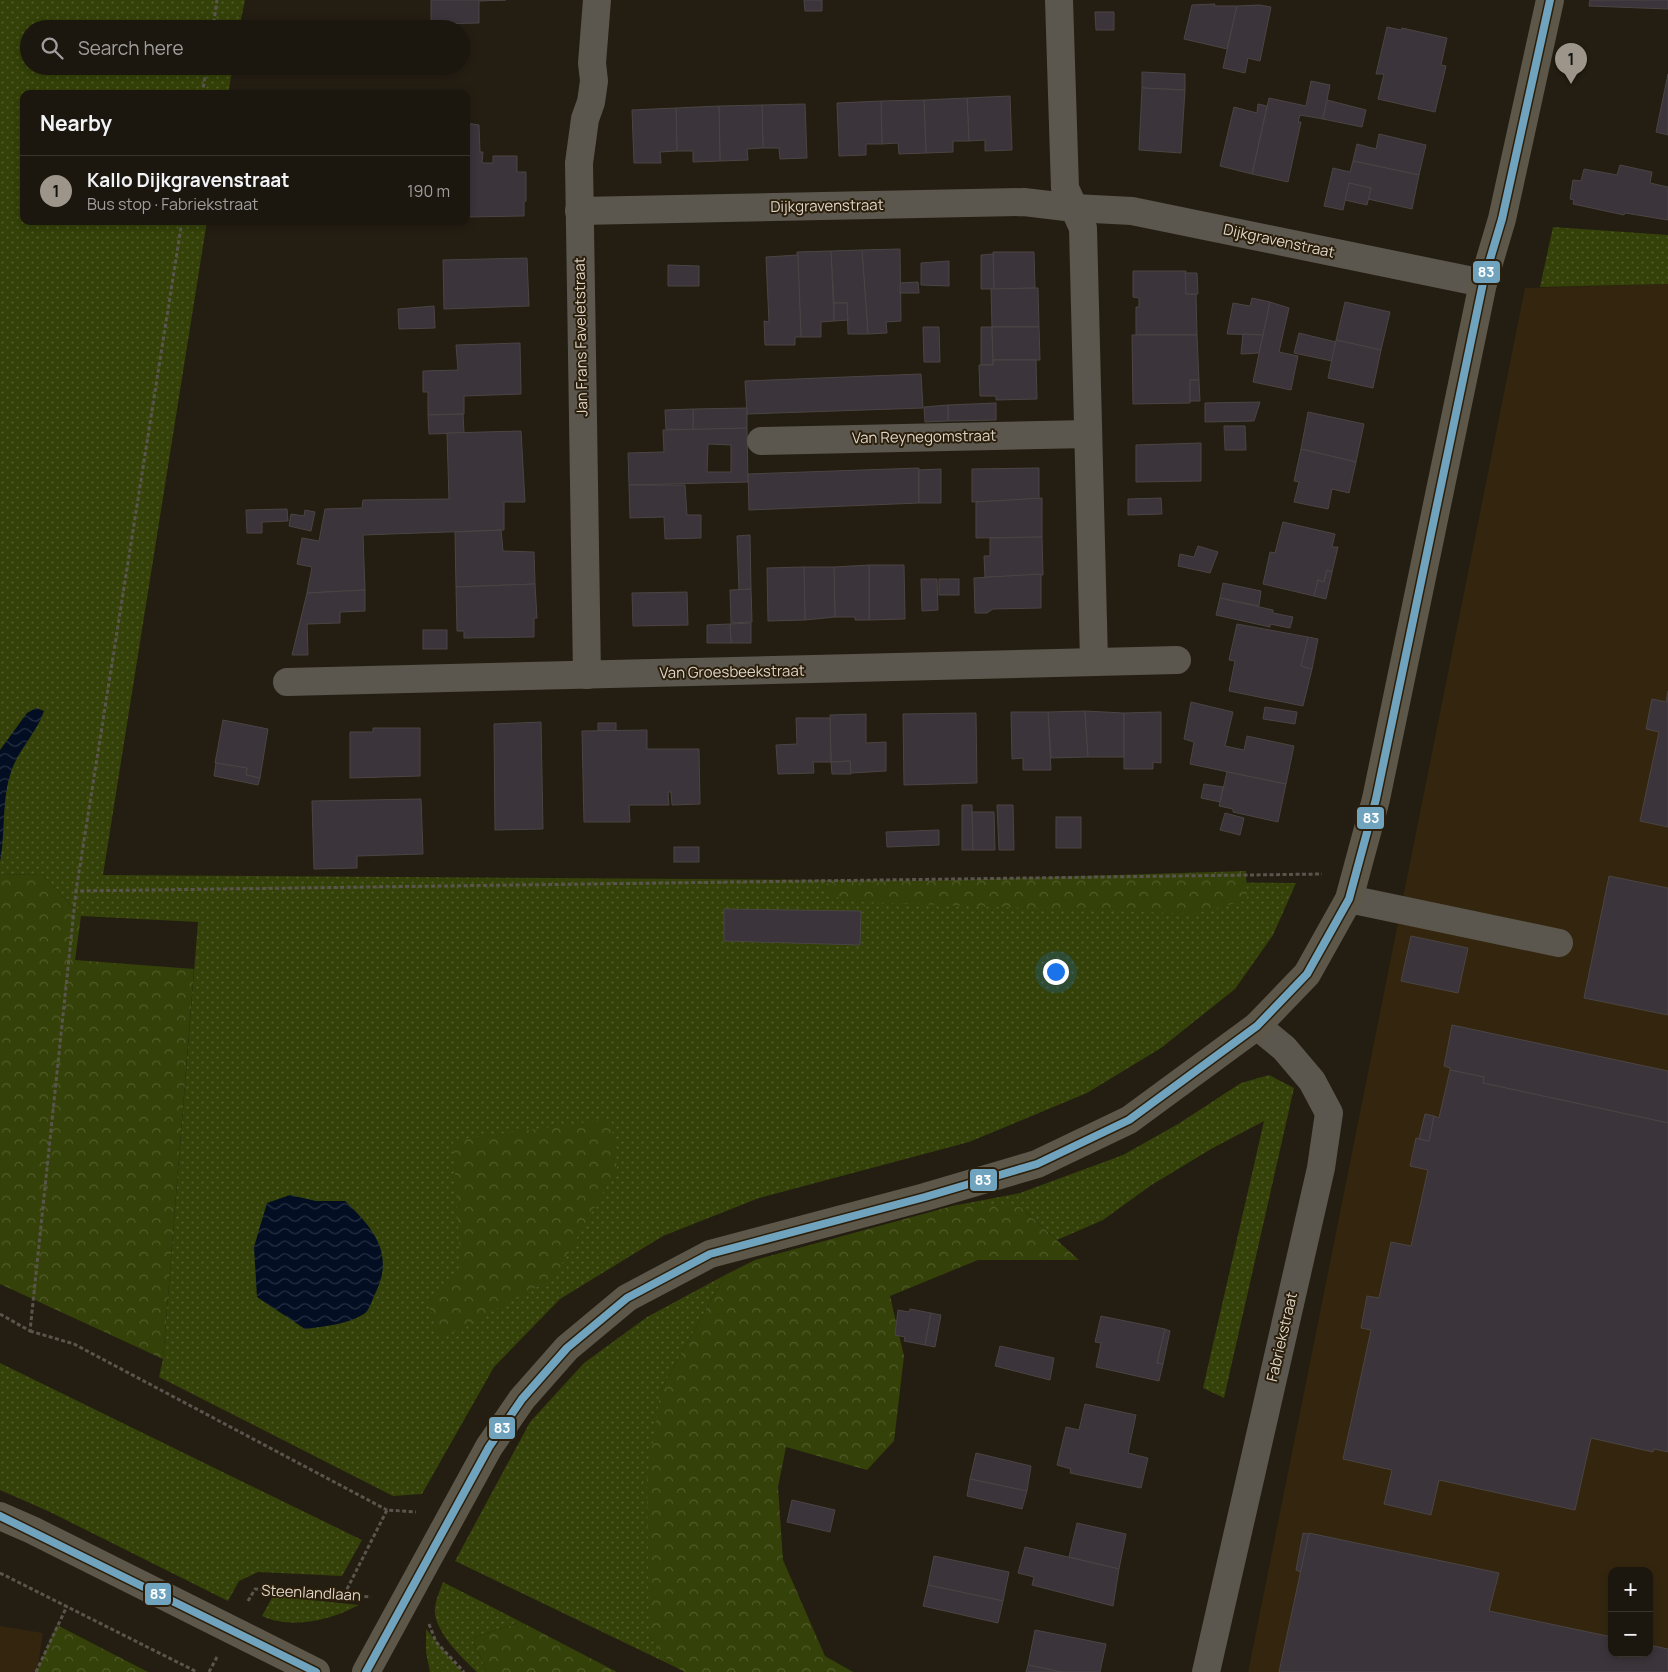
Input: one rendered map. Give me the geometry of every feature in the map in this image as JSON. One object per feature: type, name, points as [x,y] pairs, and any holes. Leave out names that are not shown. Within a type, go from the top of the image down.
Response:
[{"type":"main road","points":[[366,1672],[489,1447],[522,1399],[567,1348],[627,1298],[710,1254],[925,1197],[1037,1164],[1128,1120],[1257,1026],[1307,974],[1352,887],[1376,799],[1483,283],[1502,219],[1550,0]]},
{"type":"main road","points":[[0,1516],[32,1530],[316,1672]]},
{"type":"street","name":"Jan Frans Faveletstraat","points":[[587,675],[579,163],[585,119],[591,102],[594,81],[592,63],[597,0]]},
{"type":"street","points":[[1059,0],[1065,188],[1083,228],[1094,661]]},
{"type":"street","name":"Dijkgravenstraat","points":[[579,211],[1024,202],[1074,208],[1132,211],[1483,283]]},
{"type":"street","name":"Van Reynegomstraat","points":[[761,441],[1088,434]]},
{"type":"street","name":"Van Groesbeekstraat","points":[[287,682],[1177,660]]},
{"type":"street","points":[[1352,887],[1559,943]]},
{"type":"street","name":"Fabriekstraat","points":[[1206,1672],[1319,1178],[1329,1113],[1312,1081],[1284,1048],[1257,1026]]},
{"type":"path","points":[[214,20],[217,0]]},
{"type":"path","points":[[203,90],[205,75]]},
{"type":"path","points":[[30,1331],[76,890],[181,225]]},
{"type":"path","points":[[76,890],[1352,887]]},
{"type":"path","points":[[0,1314],[30,1331],[74,1344],[388,1510],[451,1514]]},
{"type":"path","points":[[344,1595],[388,1510]]},
{"type":"path","points":[[0,1573],[197,1672]]},
{"type":"path","points":[[413,1587],[436,1642],[464,1672]]},
{"type":"path","name":"Steenlandlaan","points":[[209,1672],[255,1589],[373,1597],[413,1587]]},
{"type":"path","points":[[36,1672],[67,1606]]},
{"type":"shaded area","points":[[1668,284],[1668,1672],[1248,1672],[1525,288]]},
{"type":"shaded area","points":[[0,1626],[43,1633],[37,1672],[0,1672]]},
{"type":"green space","points":[[0,0],[245,0],[241,20],[20,20],[20,75],[231,75],[229,90],[20,90],[20,225],[206,225],[103,875],[1296,883],[1273,935],[1235,989],[1161,1048],[1087,1093],[969,1142],[759,1198],[663,1236],[560,1299],[494,1367],[422,1494],[393,1496],[159,1377],[163,1359],[198,922],[81,916],[42,874],[0,875]]},
{"type":"green space","points":[[1553,227],[1668,235],[1668,284],[1540,287]]},
{"type":"green space","points":[[1246,871],[1247,900],[1194,914],[861,902],[825,895],[823,884]]},
{"type":"green space","points":[[42,874],[81,916],[75,960],[194,969],[163,1359],[0,1284],[0,875]]},
{"type":"green space","points":[[1269,1075],[1294,1088],[1224,1398],[1203,1388],[1264,1121],[1211,1149],[1150,1186],[1103,1220],[1057,1240],[1019,1206],[952,1206],[1020,1193],[1123,1155],[1178,1124],[1241,1083]]},
{"type":"green space","points":[[611,1119],[617,1168],[554,1278],[440,1339],[427,1299],[461,1272],[453,1140]]},
{"type":"green space","points":[[952,1206],[1019,1206],[1079,1260],[978,1260],[890,1296],[904,1356],[894,1441],[867,1470],[786,1447],[778,1487],[783,1560],[825,1656],[853,1672],[685,1672],[671,1665],[649,1636],[647,1479],[661,1390],[725,1275],[755,1260]]},
{"type":"green space","points":[[725,1275],[661,1390],[649,1636],[671,1665],[455,1561],[530,1422],[584,1363],[647,1317]]},
{"type":"green space","points":[[0,1363],[362,1540],[342,1576],[258,1572],[239,1581],[228,1601],[50,1512],[0,1490]]},
{"type":"green space","points":[[443,1582],[521,1622],[472,1638],[487,1672],[477,1672],[457,1652],[438,1625],[435,1608]]},
{"type":"green space","points":[[273,1596],[359,1605],[324,1619],[298,1623],[286,1622],[262,1616]]},
{"type":"green space","points":[[521,1622],[617,1672],[487,1672],[472,1638]]},
{"type":"green space","points":[[57,1625],[148,1672],[36,1672]]},
{"type":"green space","points":[[426,1629],[462,1672],[430,1672],[426,1652]]},
{"type":"water","points":[[36,708],[44,711],[15,761],[6,792],[0,862],[0,750],[27,713]]},
{"type":"water","points":[[290,1195],[316,1201],[345,1201],[373,1232],[382,1254],[383,1267],[381,1280],[366,1313],[343,1323],[305,1329],[257,1297],[254,1247],[267,1203]]},
{"type":"building","points":[[431,0],[506,0],[479,1],[479,23],[470,23],[470,20],[431,20]]},
{"type":"building","points":[[804,0],[822,0],[822,11],[805,11]]},
{"type":"building","points":[[1590,0],[1668,0],[1668,9],[1589,6]]},
{"type":"building","points":[[1215,4],[1214,6],[1237,6],[1227,49],[1184,39],[1192,5]]},
{"type":"building","points":[[1259,5],[1271,7],[1260,61],[1248,58],[1245,73],[1223,68],[1237,6]]},
{"type":"building","points":[[1095,12],[1114,12],[1114,30],[1096,30]]},
{"type":"building","points":[[1387,27],[1401,30],[1402,28],[1447,38],[1441,65],[1446,66],[1435,112],[1378,99],[1384,74],[1376,74]]},
{"type":"building","points":[[1142,72],[1185,74],[1185,90],[1142,88]]},
{"type":"building","points":[[1668,74],[1668,135],[1656,132]]},
{"type":"building","points":[[1311,81],[1330,85],[1323,119],[1300,115],[1298,122],[1301,122],[1288,182],[1252,174],[1269,98],[1306,106]]},
{"type":"building","points":[[1142,88],[1185,90],[1181,153],[1139,150]]},
{"type":"building","points":[[1010,96],[1012,150],[985,151],[985,140],[969,141],[967,98]]},
{"type":"building","points":[[967,98],[969,141],[953,141],[953,152],[926,153],[924,100]]},
{"type":"building","points":[[924,100],[926,153],[899,154],[898,143],[882,144],[881,101]]},
{"type":"building","points":[[1327,100],[1366,110],[1362,127],[1323,119]]},
{"type":"building","points":[[881,101],[882,144],[866,144],[866,155],[839,156],[837,103]]},
{"type":"building","points":[[805,104],[807,158],[780,159],[779,148],[763,148],[762,105]]},
{"type":"building","points":[[1258,104],[1267,106],[1252,174],[1220,166],[1234,107],[1257,113]]},
{"type":"building","points":[[762,105],[763,148],[747,149],[748,160],[720,161],[719,106]]},
{"type":"building","points":[[719,106],[720,161],[693,162],[693,151],[677,151],[676,108]]},
{"type":"building","points":[[676,108],[677,151],[660,152],[661,163],[634,163],[632,110]]},
{"type":"building","points":[[470,124],[479,125],[480,152],[483,152],[482,163],[493,163],[493,156],[517,156],[517,172],[526,172],[524,216],[470,217]]},
{"type":"building","points":[[1379,134],[1426,145],[1419,175],[1353,161],[1357,144],[1376,149]]},
{"type":"building","points":[[1353,161],[1419,175],[1412,209],[1368,199],[1371,188],[1349,183],[1343,210],[1324,206],[1333,168],[1350,172]]},
{"type":"building","points":[[1620,165],[1652,172],[1650,183],[1668,187],[1668,220],[1625,213],[1624,215],[1573,204],[1574,200],[1570,199],[1573,180],[1581,181],[1584,169],[1617,175]]},
{"type":"building","points":[[1349,183],[1371,188],[1367,205],[1345,200]]},
{"type":"building","points":[[900,249],[901,321],[886,322],[887,333],[868,334],[862,250]]},
{"type":"building","points":[[862,250],[868,334],[848,334],[847,303],[834,303],[831,251]]},
{"type":"building","points":[[831,251],[834,321],[821,322],[821,337],[801,337],[797,252]]},
{"type":"building","points":[[993,252],[1034,252],[1035,288],[994,289]]},
{"type":"building","points":[[993,254],[994,289],[981,289],[981,255]]},
{"type":"building","points":[[798,255],[801,337],[795,337],[795,345],[765,345],[764,321],[769,322],[766,257]]},
{"type":"building","points":[[527,258],[529,306],[444,309],[443,260]]},
{"type":"building","points":[[949,261],[949,286],[921,285],[921,263]]},
{"type":"building","points":[[668,265],[699,266],[699,286],[668,286]]},
{"type":"building","points":[[1133,271],[1186,271],[1186,294],[1196,294],[1197,335],[1136,335],[1136,307],[1139,307],[1139,298],[1133,297]]},
{"type":"building","points":[[1185,273],[1197,273],[1198,294],[1186,294]]},
{"type":"building","points":[[918,282],[919,293],[900,293],[900,283]]},
{"type":"building","points":[[1038,288],[1039,327],[992,327],[991,289]]},
{"type":"building","points":[[1252,298],[1270,302],[1263,335],[1227,334],[1233,303],[1250,306]]},
{"type":"building","points":[[1270,302],[1289,308],[1279,352],[1298,356],[1291,390],[1253,382]]},
{"type":"building","points":[[1345,302],[1390,312],[1381,350],[1336,340]]},
{"type":"building","points":[[834,303],[847,303],[848,320],[834,321]]},
{"type":"building","points":[[434,306],[435,328],[399,329],[398,309]]},
{"type":"building","points":[[923,327],[939,327],[940,362],[924,362]]},
{"type":"building","points":[[981,327],[992,327],[993,365],[981,365]]},
{"type":"building","points":[[992,327],[1039,327],[1040,360],[993,360]]},
{"type":"building","points":[[1299,333],[1336,342],[1332,361],[1294,353]]},
{"type":"building","points":[[1243,334],[1263,335],[1259,353],[1241,354]]},
{"type":"building","points":[[1132,335],[1197,335],[1199,380],[1190,380],[1190,403],[1133,404]]},
{"type":"building","points":[[1336,340],[1381,350],[1373,388],[1328,378]]},
{"type":"building","points":[[520,343],[521,394],[464,396],[464,414],[428,415],[428,392],[423,392],[423,371],[458,370],[456,345]]},
{"type":"building","points":[[993,360],[1036,360],[1037,399],[996,400],[996,396],[980,396],[979,365],[993,365]]},
{"type":"building","points":[[921,374],[923,408],[747,414],[745,381]]},
{"type":"building","points":[[1190,380],[1199,380],[1200,401],[1190,401]]},
{"type":"building","points":[[1260,402],[1254,421],[1205,422],[1205,403]]},
{"type":"building","points":[[996,403],[996,420],[948,421],[948,405]]},
{"type":"building","points":[[948,405],[948,421],[925,422],[924,407]]},
{"type":"building","points":[[747,408],[747,428],[693,430],[693,409]]},
{"type":"building","points":[[693,409],[693,430],[666,429],[665,410]]},
{"type":"building","points":[[1308,412],[1364,424],[1356,462],[1301,449]]},
{"type":"building","points":[[463,414],[464,433],[429,434],[428,415]]},
{"type":"building","points":[[1224,426],[1245,426],[1246,450],[1225,450]]},
{"type":"building","points":[[747,428],[748,482],[629,485],[628,453],[664,452],[663,430]],"holes":[[[708,444],[731,445],[731,472],[707,472]]]},
{"type":"building","points":[[521,431],[525,502],[504,502],[504,530],[363,535],[365,590],[307,593],[312,567],[297,564],[302,538],[319,541],[325,509],[362,508],[363,500],[449,499],[447,433]]},
{"type":"building","points":[[1201,443],[1201,481],[1136,482],[1136,445]]},
{"type":"building","points":[[1301,449],[1356,462],[1349,493],[1332,489],[1328,509],[1294,502],[1299,482],[1294,481]]},
{"type":"building","points":[[919,468],[919,503],[749,510],[748,474]]},
{"type":"building","points":[[1039,468],[1039,499],[972,502],[972,469]]},
{"type":"building","points":[[941,469],[941,503],[919,503],[919,470]]},
{"type":"building","points":[[629,485],[685,485],[687,515],[701,515],[701,538],[665,539],[664,517],[630,518]]},
{"type":"building","points":[[1042,498],[1042,537],[976,538],[976,502]]},
{"type":"building","points":[[1161,498],[1162,514],[1128,515],[1128,499]]},
{"type":"building","points":[[287,509],[288,521],[262,522],[262,533],[247,533],[246,510]]},
{"type":"building","points":[[305,510],[315,512],[311,531],[289,526],[291,514],[304,516]]},
{"type":"building","points":[[1283,522],[1335,534],[1332,547],[1338,547],[1332,572],[1327,570],[1324,582],[1318,580],[1314,596],[1263,584],[1270,552],[1275,553]]},
{"type":"building","points":[[501,530],[503,551],[534,552],[535,584],[456,587],[455,532]]},
{"type":"building","points":[[750,535],[751,589],[739,590],[737,536]]},
{"type":"building","points":[[1042,537],[1043,575],[985,577],[984,556],[990,556],[990,538]]},
{"type":"building","points":[[1198,546],[1218,552],[1210,573],[1178,566],[1180,554],[1194,557]]},
{"type":"building","points":[[869,565],[904,565],[905,619],[869,620]]},
{"type":"building","points":[[869,565],[869,620],[855,620],[855,617],[835,617],[834,567]]},
{"type":"building","points":[[804,567],[834,567],[835,617],[805,620]]},
{"type":"building","points":[[804,567],[805,620],[768,621],[767,568]]},
{"type":"building","points":[[1327,570],[1332,572],[1326,599],[1314,596],[1318,580],[1324,582]]},
{"type":"building","points":[[1041,574],[1041,608],[993,609],[987,613],[975,613],[974,578]]},
{"type":"building","points":[[921,579],[937,579],[938,610],[922,611]]},
{"type":"building","points":[[939,579],[959,579],[959,595],[939,595]]},
{"type":"building","points":[[1223,583],[1261,591],[1259,606],[1220,598]]},
{"type":"building","points":[[535,584],[537,618],[534,618],[534,637],[464,638],[464,631],[457,631],[456,587]]},
{"type":"building","points":[[751,589],[752,622],[731,623],[730,590]]},
{"type":"building","points":[[365,590],[365,611],[340,612],[340,623],[307,624],[308,655],[292,655],[307,593]]},
{"type":"building","points":[[687,592],[688,625],[633,626],[632,593]]},
{"type":"building","points":[[1220,598],[1273,610],[1273,613],[1293,617],[1290,628],[1270,624],[1270,627],[1216,615]]},
{"type":"building","points":[[751,623],[751,643],[731,643],[730,624]]},
{"type":"building","points":[[730,624],[731,643],[707,643],[707,625]]},
{"type":"building","points":[[1237,624],[1308,637],[1301,666],[1312,669],[1303,706],[1229,691],[1235,661],[1229,660]]},
{"type":"building","points":[[423,630],[447,630],[447,649],[423,649]]},
{"type":"building","points":[[1308,637],[1318,639],[1312,669],[1301,666]]},
{"type":"building","points":[[1668,691],[1668,827],[1640,821],[1659,732],[1646,729],[1652,699],[1666,702]]},
{"type":"building","points":[[1191,702],[1233,712],[1225,746],[1244,750],[1247,736],[1294,746],[1286,784],[1190,764],[1194,742],[1184,739]]},
{"type":"building","points":[[1265,707],[1297,712],[1295,724],[1263,719]]},
{"type":"building","points":[[1085,711],[1088,757],[1051,758],[1048,712]]},
{"type":"building","points":[[1085,711],[1124,713],[1124,757],[1088,757]]},
{"type":"building","points":[[1011,712],[1048,712],[1051,770],[1023,770],[1023,758],[1012,759]]},
{"type":"building","points":[[1161,712],[1161,763],[1153,762],[1153,769],[1124,769],[1124,713]]},
{"type":"building","points":[[976,713],[977,783],[904,785],[903,714]]},
{"type":"building","points":[[866,714],[866,743],[886,742],[886,771],[851,773],[850,761],[831,762],[830,715]]},
{"type":"building","points":[[796,718],[830,718],[831,762],[813,762],[814,773],[778,774],[776,745],[797,744]]},
{"type":"building","points":[[223,720],[268,729],[260,778],[246,775],[247,768],[215,763]]},
{"type":"building","points":[[541,722],[543,829],[495,830],[494,724]]},
{"type":"building","points":[[598,723],[616,723],[616,731],[598,731]]},
{"type":"building","points":[[373,728],[420,728],[420,776],[350,778],[350,732],[373,732]]},
{"type":"building","points":[[647,730],[647,749],[699,749],[700,804],[672,805],[671,792],[668,792],[669,805],[629,805],[630,822],[584,822],[582,731]]},
{"type":"building","points":[[850,761],[851,774],[832,774],[831,762]]},
{"type":"building","points":[[216,763],[247,768],[246,775],[260,778],[258,785],[214,776]]},
{"type":"building","points":[[1227,772],[1286,784],[1278,822],[1233,812],[1233,809],[1219,806]]},
{"type":"building","points":[[1204,784],[1223,787],[1220,802],[1201,798]]},
{"type":"building","points":[[421,799],[423,854],[357,856],[357,868],[314,869],[312,801]]},
{"type":"building","points":[[962,805],[972,805],[973,850],[962,850]]},
{"type":"building","points":[[997,805],[1013,805],[1014,850],[999,850]]},
{"type":"building","points":[[972,812],[994,812],[995,850],[973,850]]},
{"type":"building","points":[[1225,813],[1244,818],[1240,835],[1220,830]]},
{"type":"building","points":[[1056,817],[1081,817],[1081,848],[1056,848]]},
{"type":"building","points":[[939,830],[939,845],[887,847],[886,832]]},
{"type":"building","points":[[674,847],[699,847],[699,862],[674,862]]},
{"type":"building","points":[[1609,876],[1668,888],[1668,1015],[1584,998]]},
{"type":"building","points":[[724,909],[861,911],[860,945],[724,941]]},
{"type":"building","points":[[1411,936],[1468,948],[1458,993],[1401,981]]},
{"type":"building","points":[[1452,1025],[1668,1071],[1668,1123],[1483,1083],[1484,1077],[1450,1070],[1450,1068],[1444,1066]]},
{"type":"building","points":[[1450,1070],[1484,1077],[1483,1083],[1668,1123],[1668,1452],[1654,1449],[1653,1452],[1591,1438],[1575,1510],[1439,1480],[1431,1515],[1384,1504],[1392,1470],[1343,1459],[1371,1330],[1361,1328],[1367,1296],[1379,1298],[1391,1242],[1411,1246],[1428,1170],[1410,1166],[1416,1138],[1429,1141],[1434,1116],[1439,1118]]},
{"type":"building","points":[[1425,1114],[1434,1116],[1429,1141],[1419,1139]]},
{"type":"building","points":[[910,1309],[931,1313],[925,1345],[904,1341],[905,1337],[895,1335],[898,1310],[909,1312]]},
{"type":"building","points":[[931,1313],[941,1315],[935,1347],[925,1345]]},
{"type":"building","points":[[1101,1316],[1165,1329],[1157,1363],[1163,1364],[1159,1381],[1096,1367],[1101,1343],[1095,1342]]},
{"type":"building","points":[[1165,1329],[1170,1331],[1163,1364],[1157,1363]]},
{"type":"building","points":[[1000,1346],[1054,1358],[1050,1380],[995,1366]]},
{"type":"building","points":[[1085,1404],[1136,1415],[1128,1453],[1148,1458],[1141,1488],[1070,1473],[1071,1469],[1057,1465],[1066,1427],[1079,1430]]},
{"type":"building","points":[[976,1453],[1031,1466],[1027,1491],[970,1479]]},
{"type":"building","points":[[970,1479],[1027,1491],[1022,1509],[967,1496]]},
{"type":"building","points":[[792,1500],[835,1510],[830,1532],[787,1522]]},
{"type":"building","points":[[1077,1523],[1126,1534],[1119,1569],[1069,1557]]},
{"type":"building","points":[[1303,1533],[1309,1534],[1301,1572],[1296,1570]]},
{"type":"building","points":[[1309,1533],[1499,1573],[1489,1611],[1608,1636],[1608,1657],[1653,1657],[1653,1646],[1668,1649],[1668,1672],[1279,1672]]},
{"type":"building","points":[[1025,1547],[1119,1569],[1113,1606],[1032,1585],[1034,1577],[1018,1573]]},
{"type":"building","points":[[934,1556],[1009,1572],[1003,1601],[928,1585]]},
{"type":"building","points":[[928,1585],[1003,1601],[998,1623],[923,1606]]},
{"type":"building","points":[[1035,1630],[1106,1644],[1100,1672],[1061,1672],[1028,1665]]},
{"type":"building","points":[[1028,1665],[1061,1672],[1026,1672]]},
{"type":"transit line","name":"83","points":[[366,1672],[489,1447],[522,1399],[567,1348],[627,1298],[710,1254],[925,1197],[1037,1164],[1129,1120],[1257,1026],[1307,974],[1349,899],[1376,799],[1483,283],[1502,219],[1550,0]]},
{"type":"transit line","name":"83","points":[[0,1516],[316,1672]]},
{"type":"place","name":"Kallo Dijkgravenstraat","points":[[1571,84]]}]
